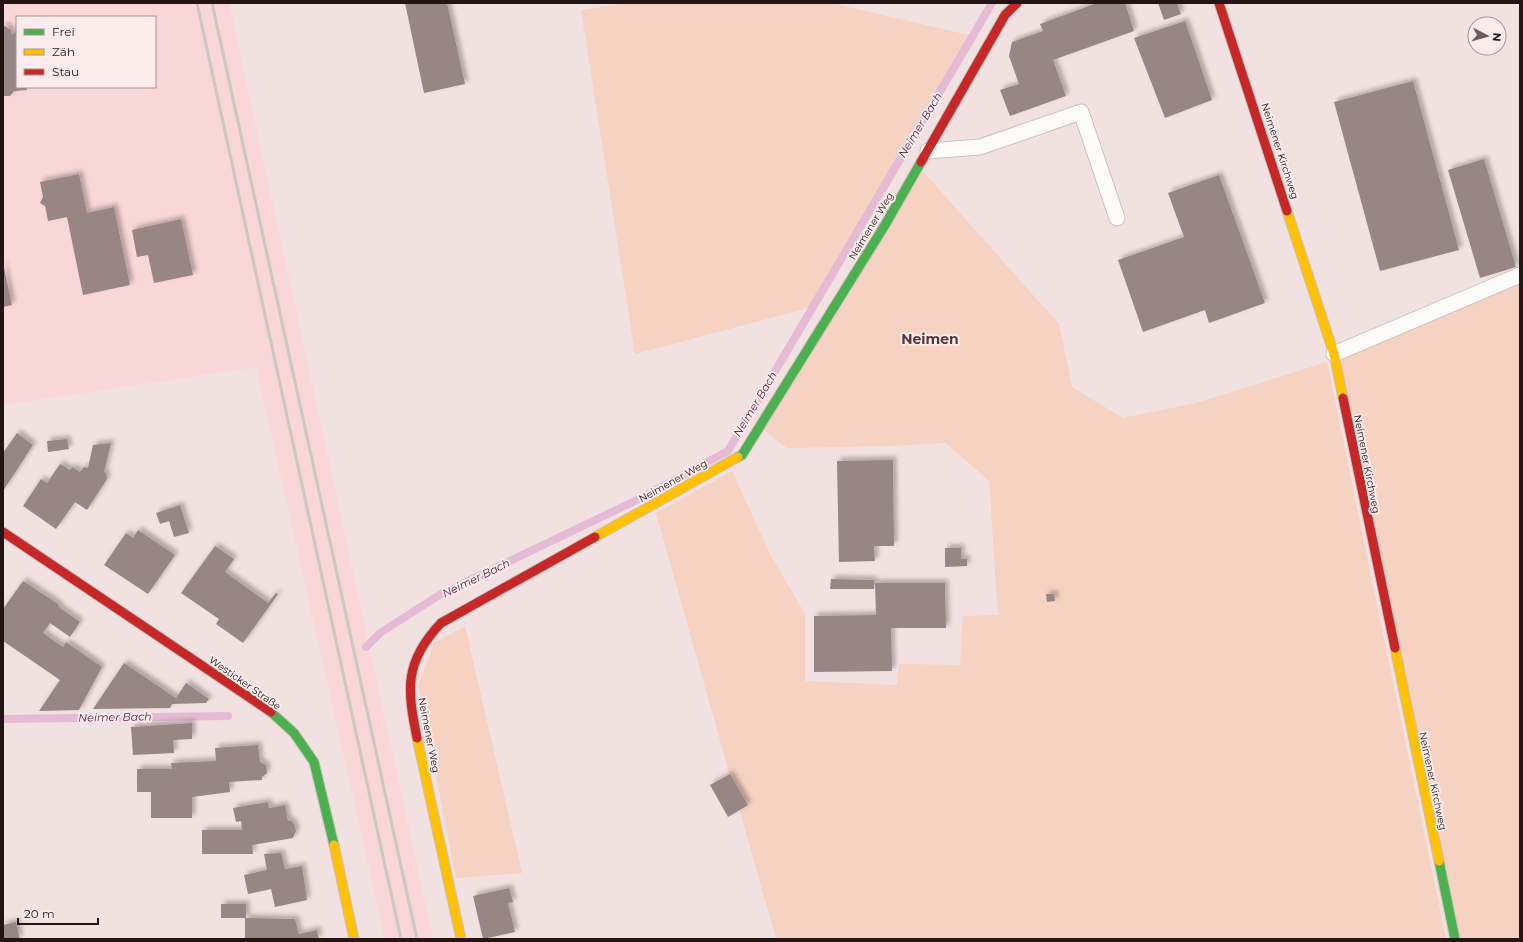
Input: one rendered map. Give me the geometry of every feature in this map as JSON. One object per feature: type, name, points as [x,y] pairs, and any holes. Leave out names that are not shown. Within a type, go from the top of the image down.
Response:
[{"type":"street","name":"Neimener Weg","points":[[461,939],[411,710],[410,686],[414,659],[424,639],[441,623],[742,455],[881,232],[1006,15],[1016,3]]},
{"type":"street","name":"Neimener Kirchweg","points":[[1219,3],[1334,354],[1455,939]]},
{"type":"street","name":"Westicker Straße","points":[[3,532],[272,713],[294,733],[314,762],[323,795],[354,939]]},
{"type":"lane","points":[[928,151],[980,147],[1081,112],[1117,218]]},
{"type":"lane","points":[[1334,354],[1520,275]]},
{"type":"shaded area","points":[[3,3],[229,3],[433,939],[385,939],[256,367],[3,405]]},
{"type":"shaded area","points":[[628,3],[831,3],[977,37],[819,305],[635,354],[581,10]]},
{"type":"shaded area","points":[[920,168],[1059,324],[1072,387],[1123,418],[1196,403],[1327,362],[1446,939],[776,939],[656,513],[732,471],[770,554],[805,614],[805,681],[897,685],[899,664],[960,665],[963,616],[998,615],[989,481],[946,443],[787,448],[762,429]]},
{"type":"shaded area","points":[[1520,279],[1520,939],[1457,939],[1338,356]]},
{"type":"shaded area","points":[[465,626],[522,873],[456,878],[418,685],[434,643]]},
{"type":"building","points":[[405,3],[447,3],[465,84],[424,93]]},
{"type":"building","points":[[1097,3],[1125,3],[1134,31],[1053,60],[1066,96],[1010,116],[1000,90],[1019,84],[1009,56],[1012,42],[1043,31],[1040,24]]},
{"type":"building","points":[[1158,3],[1177,3],[1181,14],[1164,20]]},
{"type":"building","points":[[1185,21],[1212,100],[1165,118],[1134,38]]},
{"type":"building","points":[[3,25],[11,30],[11,34],[16,33],[16,88],[26,88],[27,90],[14,91],[10,96],[4,96]]},
{"type":"building","points":[[1413,81],[1459,250],[1380,271],[1334,102]]},
{"type":"building","points":[[1484,159],[1516,267],[1480,278],[1448,170]]},
{"type":"building","points":[[79,174],[87,213],[114,207],[130,285],[83,295],[67,217],[48,221],[45,206],[40,203],[43,197],[40,182]]},
{"type":"building","points":[[1219,175],[1265,303],[1209,323],[1205,310],[1143,332],[1118,260],[1184,237],[1168,193]]},
{"type":"building","points":[[181,219],[193,275],[154,283],[148,255],[137,257],[132,230]]},
{"type":"building","points":[[3,263],[12,305],[3,307]]},
{"type":"building","points":[[17,433],[33,445],[3,491],[3,453]]},
{"type":"building","points":[[67,439],[69,449],[48,452],[47,441]]},
{"type":"building","points":[[111,443],[104,472],[106,473],[107,479],[87,510],[75,502],[56,529],[23,506],[41,479],[47,483],[60,464],[70,470],[72,467],[80,472],[84,467],[88,468],[93,445]]},
{"type":"building","points":[[893,460],[894,546],[874,546],[875,561],[839,562],[837,461]]},
{"type":"building","points":[[180,505],[189,533],[174,537],[169,521],[160,524],[156,513]]},
{"type":"building","points":[[138,530],[175,555],[148,594],[104,565],[126,533],[133,538]]},
{"type":"building","points":[[215,546],[234,559],[225,572],[268,603],[276,593],[278,594],[243,643],[216,624],[219,619],[181,593]]},
{"type":"building","points":[[945,548],[961,548],[961,559],[967,559],[967,566],[945,567]]},
{"type":"building","points":[[831,579],[874,580],[874,589],[830,589]]},
{"type":"building","points":[[23,581],[58,604],[60,608],[80,622],[70,637],[50,623],[43,633],[63,647],[66,642],[102,667],[79,710],[39,711],[60,680],[3,641],[3,609]]},
{"type":"building","points":[[875,583],[945,583],[946,628],[891,628],[892,671],[814,672],[814,616],[876,615]]},
{"type":"building","points":[[1046,594],[1054,594],[1055,601],[1047,602]]},
{"type":"building","points":[[124,663],[176,698],[186,683],[209,699],[206,703],[172,704],[170,708],[93,709]]},
{"type":"building","points":[[192,723],[192,739],[173,740],[174,753],[133,755],[131,727]]},
{"type":"building","points":[[258,745],[260,762],[266,765],[267,773],[262,777],[262,780],[229,782],[230,792],[192,797],[192,818],[151,818],[151,792],[137,792],[137,769],[172,769],[171,763],[216,761],[215,748]]},
{"type":"building","points":[[730,774],[748,805],[728,817],[710,785]]},
{"type":"building","points":[[268,802],[269,808],[285,805],[288,821],[290,820],[294,824],[296,831],[293,838],[252,845],[253,854],[202,854],[202,830],[242,830],[241,821],[236,822],[233,808]]},
{"type":"building","points":[[281,853],[285,869],[302,866],[307,900],[275,907],[271,889],[248,894],[244,875],[267,870],[264,854]]},
{"type":"building","points":[[509,888],[513,902],[508,903],[515,932],[483,939],[473,896]]},
{"type":"building","points":[[221,904],[246,904],[246,918],[295,919],[299,934],[317,930],[319,939],[245,939],[245,918],[221,918]]},
{"type":"building","points":[[16,922],[20,939],[3,939],[3,925]]},
{"type":"waterway","name":"Neimer Bach","points":[[366,647],[380,633],[441,594],[637,500],[728,451],[992,3]]},
{"type":"waterway","name":"Neimer Bach","points":[[3,719],[228,716]]},
{"type":"railway","points":[[197,3],[401,939]]},
{"type":"railway","points":[[212,3],[417,939]]},
{"type":"traffic: fast","points":[[738,457],[742,455],[885,225],[921,162]]},
{"type":"traffic: fast","points":[[271,712],[294,733],[314,762],[334,845]]},
{"type":"traffic: fast","points":[[1439,861],[1455,939]]},
{"type":"traffic: slow","points":[[1287,211],[1334,354],[1343,398]]},
{"type":"traffic: slow","points":[[595,537],[738,457]]},
{"type":"traffic: slow","points":[[1395,648],[1439,861]]},
{"type":"traffic: slow","points":[[417,738],[461,939]]},
{"type":"traffic: slow","points":[[334,845],[354,939]]},
{"type":"traffic: jam","points":[[921,162],[1005,15],[1017,3]]},
{"type":"traffic: jam","points":[[1219,3],[1287,211]]},
{"type":"traffic: jam","points":[[1343,398],[1395,648]]},
{"type":"traffic: jam","points":[[3,532],[271,712]]},
{"type":"traffic: jam","points":[[417,738],[411,705],[411,677],[420,651],[441,623],[595,537]]},
{"type":"district","name":"Neimen","points":[[930,339]]}]
